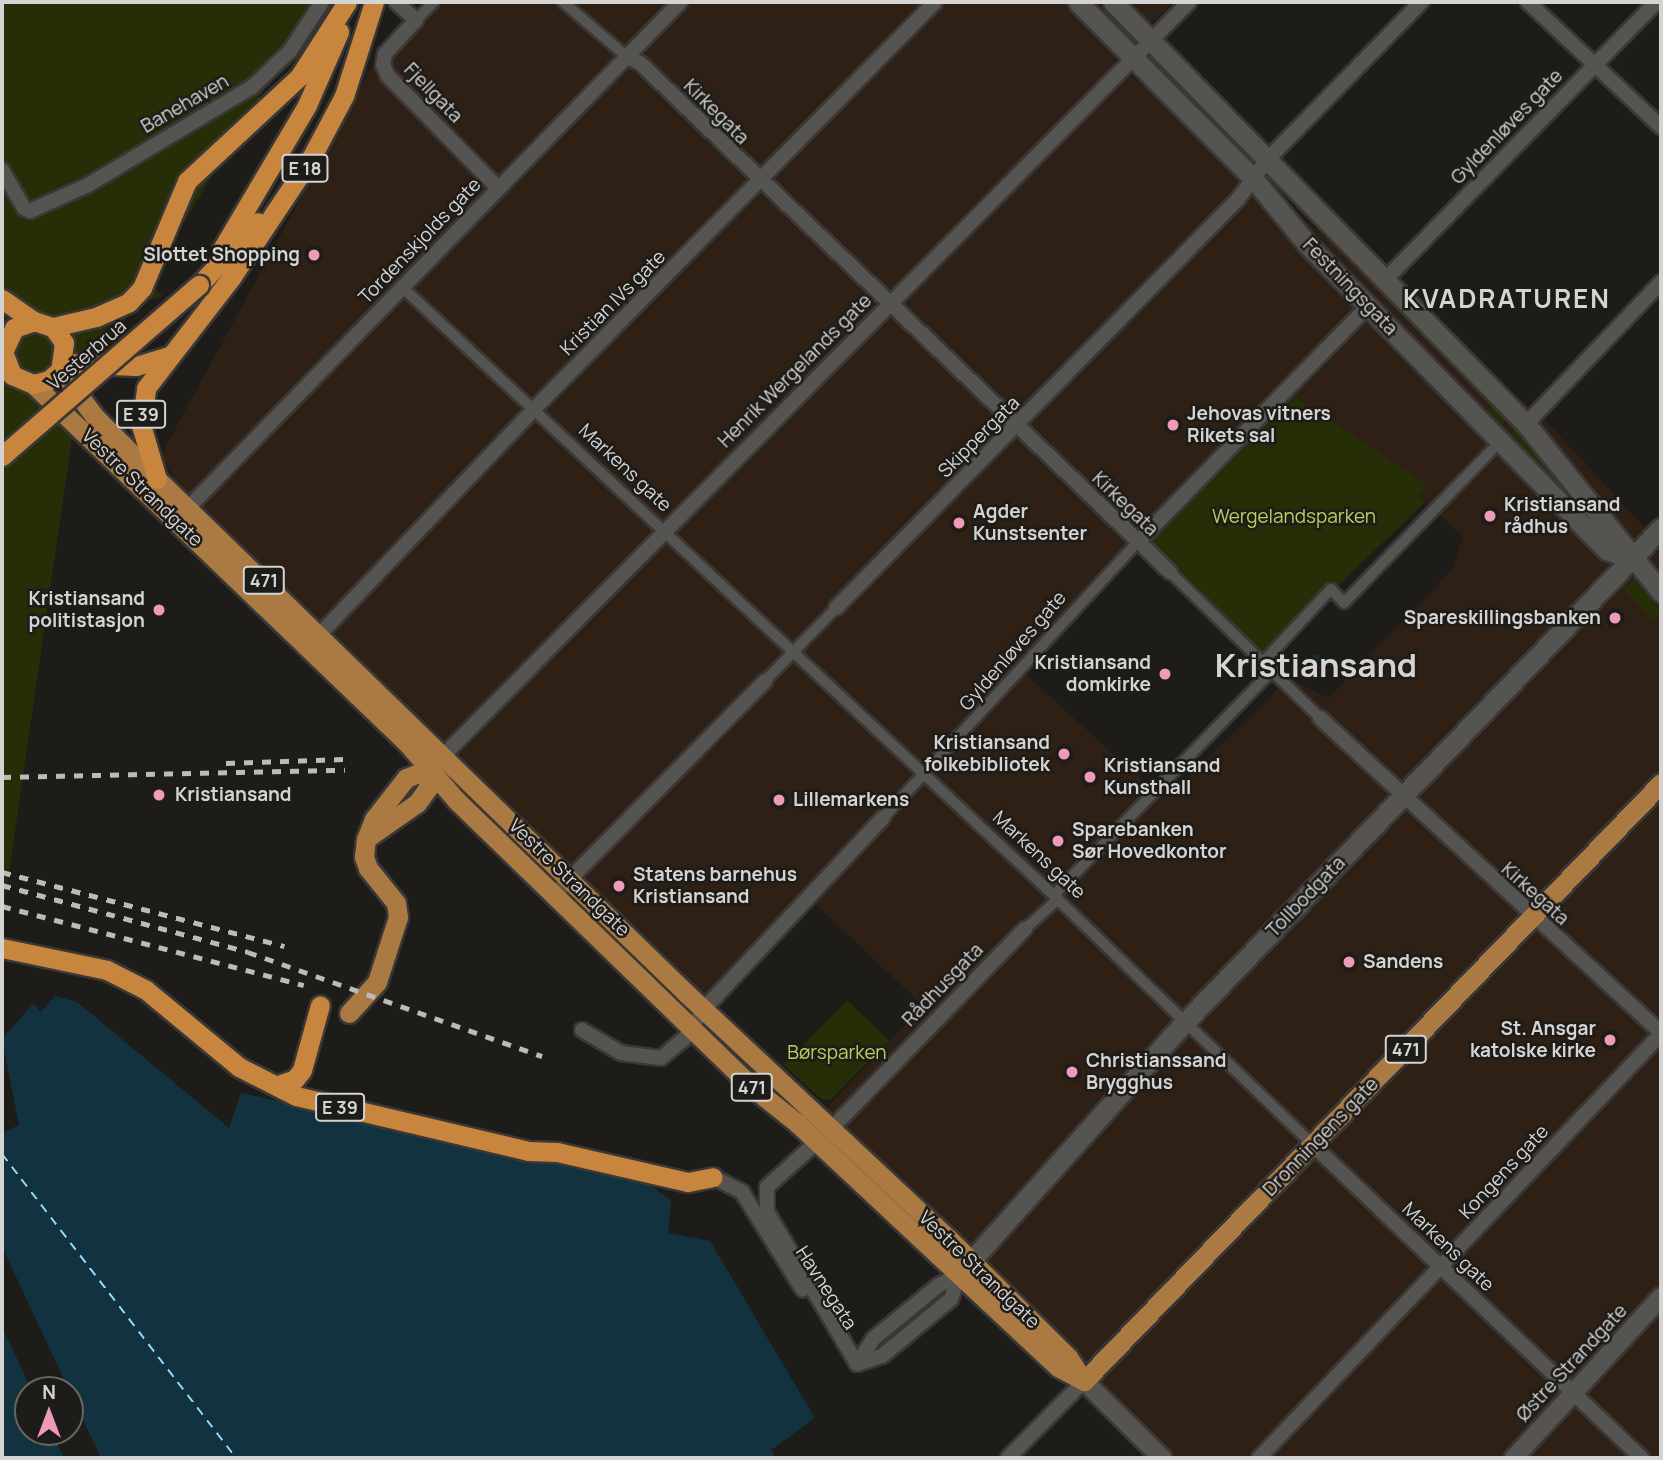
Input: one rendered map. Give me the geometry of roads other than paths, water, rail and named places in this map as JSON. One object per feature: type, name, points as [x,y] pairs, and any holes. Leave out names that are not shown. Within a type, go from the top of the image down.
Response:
[{"type":"highway","name":"E 18","points":[[28,383],[12,375],[2,351],[14,328],[96,317],[129,302],[147,279],[187,181],[299,77],[348,2]]},
{"type":"highway","name":"E 18","points":[[200,285],[307,104],[348,2]]},
{"type":"highway","name":"E 18","points":[[200,285],[252,229],[299,160],[335,94],[374,2]]},
{"type":"highway","name":"E 18","points":[[170,356],[203,317],[311,158],[344,96],[374,2]]},
{"type":"highway","name":"Vesterbrua","points":[[2,456],[200,285]]},
{"type":"highway","points":[[2,299],[43,324],[64,343],[62,366],[49,380],[2,390]]},
{"type":"highway","points":[[62,366],[136,366],[170,356]]},
{"type":"highway","name":"E 39","points":[[157,479],[144,446],[141,403],[146,388],[170,356]]},
{"type":"highway","name":"E 39","points":[[2,948],[107,970],[146,990],[239,1067],[278,1085],[296,1097],[528,1151],[557,1152],[688,1182],[713,1177]]},
{"type":"highway","name":"E 39","points":[[278,1085],[295,1079],[302,1070],[320,1005]]},
{"type":"main road","name":"Festningsgata","points":[[1078,2],[1253,178],[1367,307],[1607,550],[1631,559]]},
{"type":"main road","name":"Festningsgata","points":[[1114,2],[1526,424],[1620,537],[1631,559],[1661,592]]},
{"type":"main road","name":"Vestre Strandgate","points":[[62,366],[95,418],[320,634],[437,762]]},
{"type":"main road","name":"Vestre Strandgate","points":[[28,383],[437,762],[563,887],[752,1087],[823,1135]]},
{"type":"main road","name":"Tollbodgata","points":[[964,1267],[1185,1022],[1661,528]]},
{"type":"main road","points":[[349,1013],[377,982],[398,917],[396,903],[364,857],[366,839],[417,803],[428,788],[437,762]]},
{"type":"main road","name":"Dronningens gate","points":[[1084,1381],[1314,1146],[1661,783]]},
{"type":"main road","name":"Vestre Strandgate","points":[[563,887],[704,1009],[823,1135],[964,1267],[1068,1357],[1084,1381]]},
{"type":"street","name":"Banehaven","points":[[2,170],[24,208],[41,208],[205,119],[252,87],[290,51],[322,2]]},
{"type":"street","points":[[396,2],[416,20],[435,2]]},
{"type":"street","name":"Kirkegata","points":[[563,2],[626,56],[639,63],[887,305],[1137,543],[1265,660],[1320,718],[1403,797],[1661,1033]]},
{"type":"street","name":"Tordenskjolds gate","points":[[188,508],[680,2]]},
{"type":"street","name":"Kristian IVs gate","points":[[320,634],[534,409],[760,183],[935,2]]},
{"type":"street","name":"Henrik Wergelands gate","points":[[437,762],[663,530],[1189,2]]},
{"type":"street","name":"Skippergata","points":[[563,887],[1017,427],[1238,199],[1266,160],[1421,2]]},
{"type":"street","points":[[1528,2],[1661,127]]},
{"type":"street","name":"Gyldenløves gate","points":[[1386,279],[1656,2]]},
{"type":"street","name":"Fjellgata","points":[[416,20],[386,54],[383,65],[388,76],[498,188]]},
{"type":"street","points":[[1526,424],[1661,282]]},
{"type":"street","name":"Markens gate","points":[[402,287],[1056,897],[1642,1458]]},
{"type":"street","name":"Gyldenløves gate","points":[[582,1030],[621,1053],[650,1059],[673,1050],[694,1027],[704,1009],[1137,543],[1367,307]]},
{"type":"street","points":[[1265,660],[1331,589],[1344,603],[1492,450]]},
{"type":"street","name":"Rådhusgata","points":[[766,1187],[823,1135],[1273,670]]},
{"type":"street","name":"Kongens gate","points":[[1259,1458],[1661,1033]]},
{"type":"street","name":"Havnegata","points":[[713,1177],[742,1192],[832,1338],[857,1364]]},
{"type":"street","name":"Havnegata","points":[[766,1187],[767,1212],[857,1364]]},
{"type":"street","name":"Tollbodgata","points":[[857,1364],[873,1339],[964,1267]]},
{"type":"street","name":"Østre Strandgate","points":[[1514,1458],[1661,1297]]},
{"type":"street","name":"Dronningens gate","points":[[1008,1458],[1084,1381]]},
{"type":"street","name":"Vestre Strandgate","points":[[1084,1381],[1162,1458]]},
{"type":"water","points":[[1317,655],[1324,658],[1327,665],[1324,672],[1317,675],[1310,672],[1307,665],[1310,658]]},
{"type":"water","points":[[55,996],[77,1002],[229,1128],[241,1093],[645,1181],[671,1201],[668,1233],[710,1241],[815,1418],[771,1450],[776,1458],[101,1458],[84,1422],[84,1376],[63,1376],[2,1247],[2,1133],[19,1125],[2,1039],[33,1004],[41,1012]]},
{"type":"water","points":[[2,1327],[25,1376],[14,1376],[14,1446],[58,1446],[64,1458],[2,1458]]},
{"type":"railway","points":[[226,763],[344,759]]},
{"type":"railway","points":[[2,777],[345,770]]},
{"type":"railway","points":[[2,872],[284,946]]},
{"type":"railway","points":[[2,885],[248,952],[542,1056]]},
{"type":"railway","points":[[2,906],[304,985]]},
{"type":"place","name":"Slottet Shopping","points":[[314,255]]},
{"type":"place","name":"Jehovas vitners Rikets sal","points":[[1173,425]]},
{"type":"place","name":"Kristiansand rådhus","points":[[1490,516]]},
{"type":"place","name":"Agder Kunstsenter","points":[[959,523]]},
{"type":"place","name":"Kristiansand politistasjon","points":[[159,610]]},
{"type":"place","name":"Spareskillingsbanken","points":[[1615,618]]},
{"type":"place","name":"Kristiansand domkirke","points":[[1165,674]]},
{"type":"place","name":"Kristiansand folkebibliotek","points":[[1064,754]]},
{"type":"place","name":"Kristiansand Kunsthall","points":[[1090,777]]},
{"type":"place","name":"Kristiansand","points":[[159,795]]},
{"type":"place","name":"Lillemarkens","points":[[779,800]]},
{"type":"place","name":"Sparebanken Sør Hovedkontor","points":[[1058,841]]},
{"type":"place","name":"Statens barnehus Kristiansand","points":[[619,886]]},
{"type":"place","name":"Sandens","points":[[1349,962]]},
{"type":"place","name":"St. Ansgar katolske kirke","points":[[1610,1040]]},
{"type":"place","name":"Christianssand Brygghus","points":[[1072,1072]]},
{"type":"district","name":"KVADRATUREN","points":[[1507,299]]},
{"type":"district","name":"Kristiansand","points":[[1316,665]]},
{"type":"park label","name":"Wergelandsparken","points":[[1294,517]]},
{"type":"park label","name":"Børsparken","points":[[837,1053]]}]
